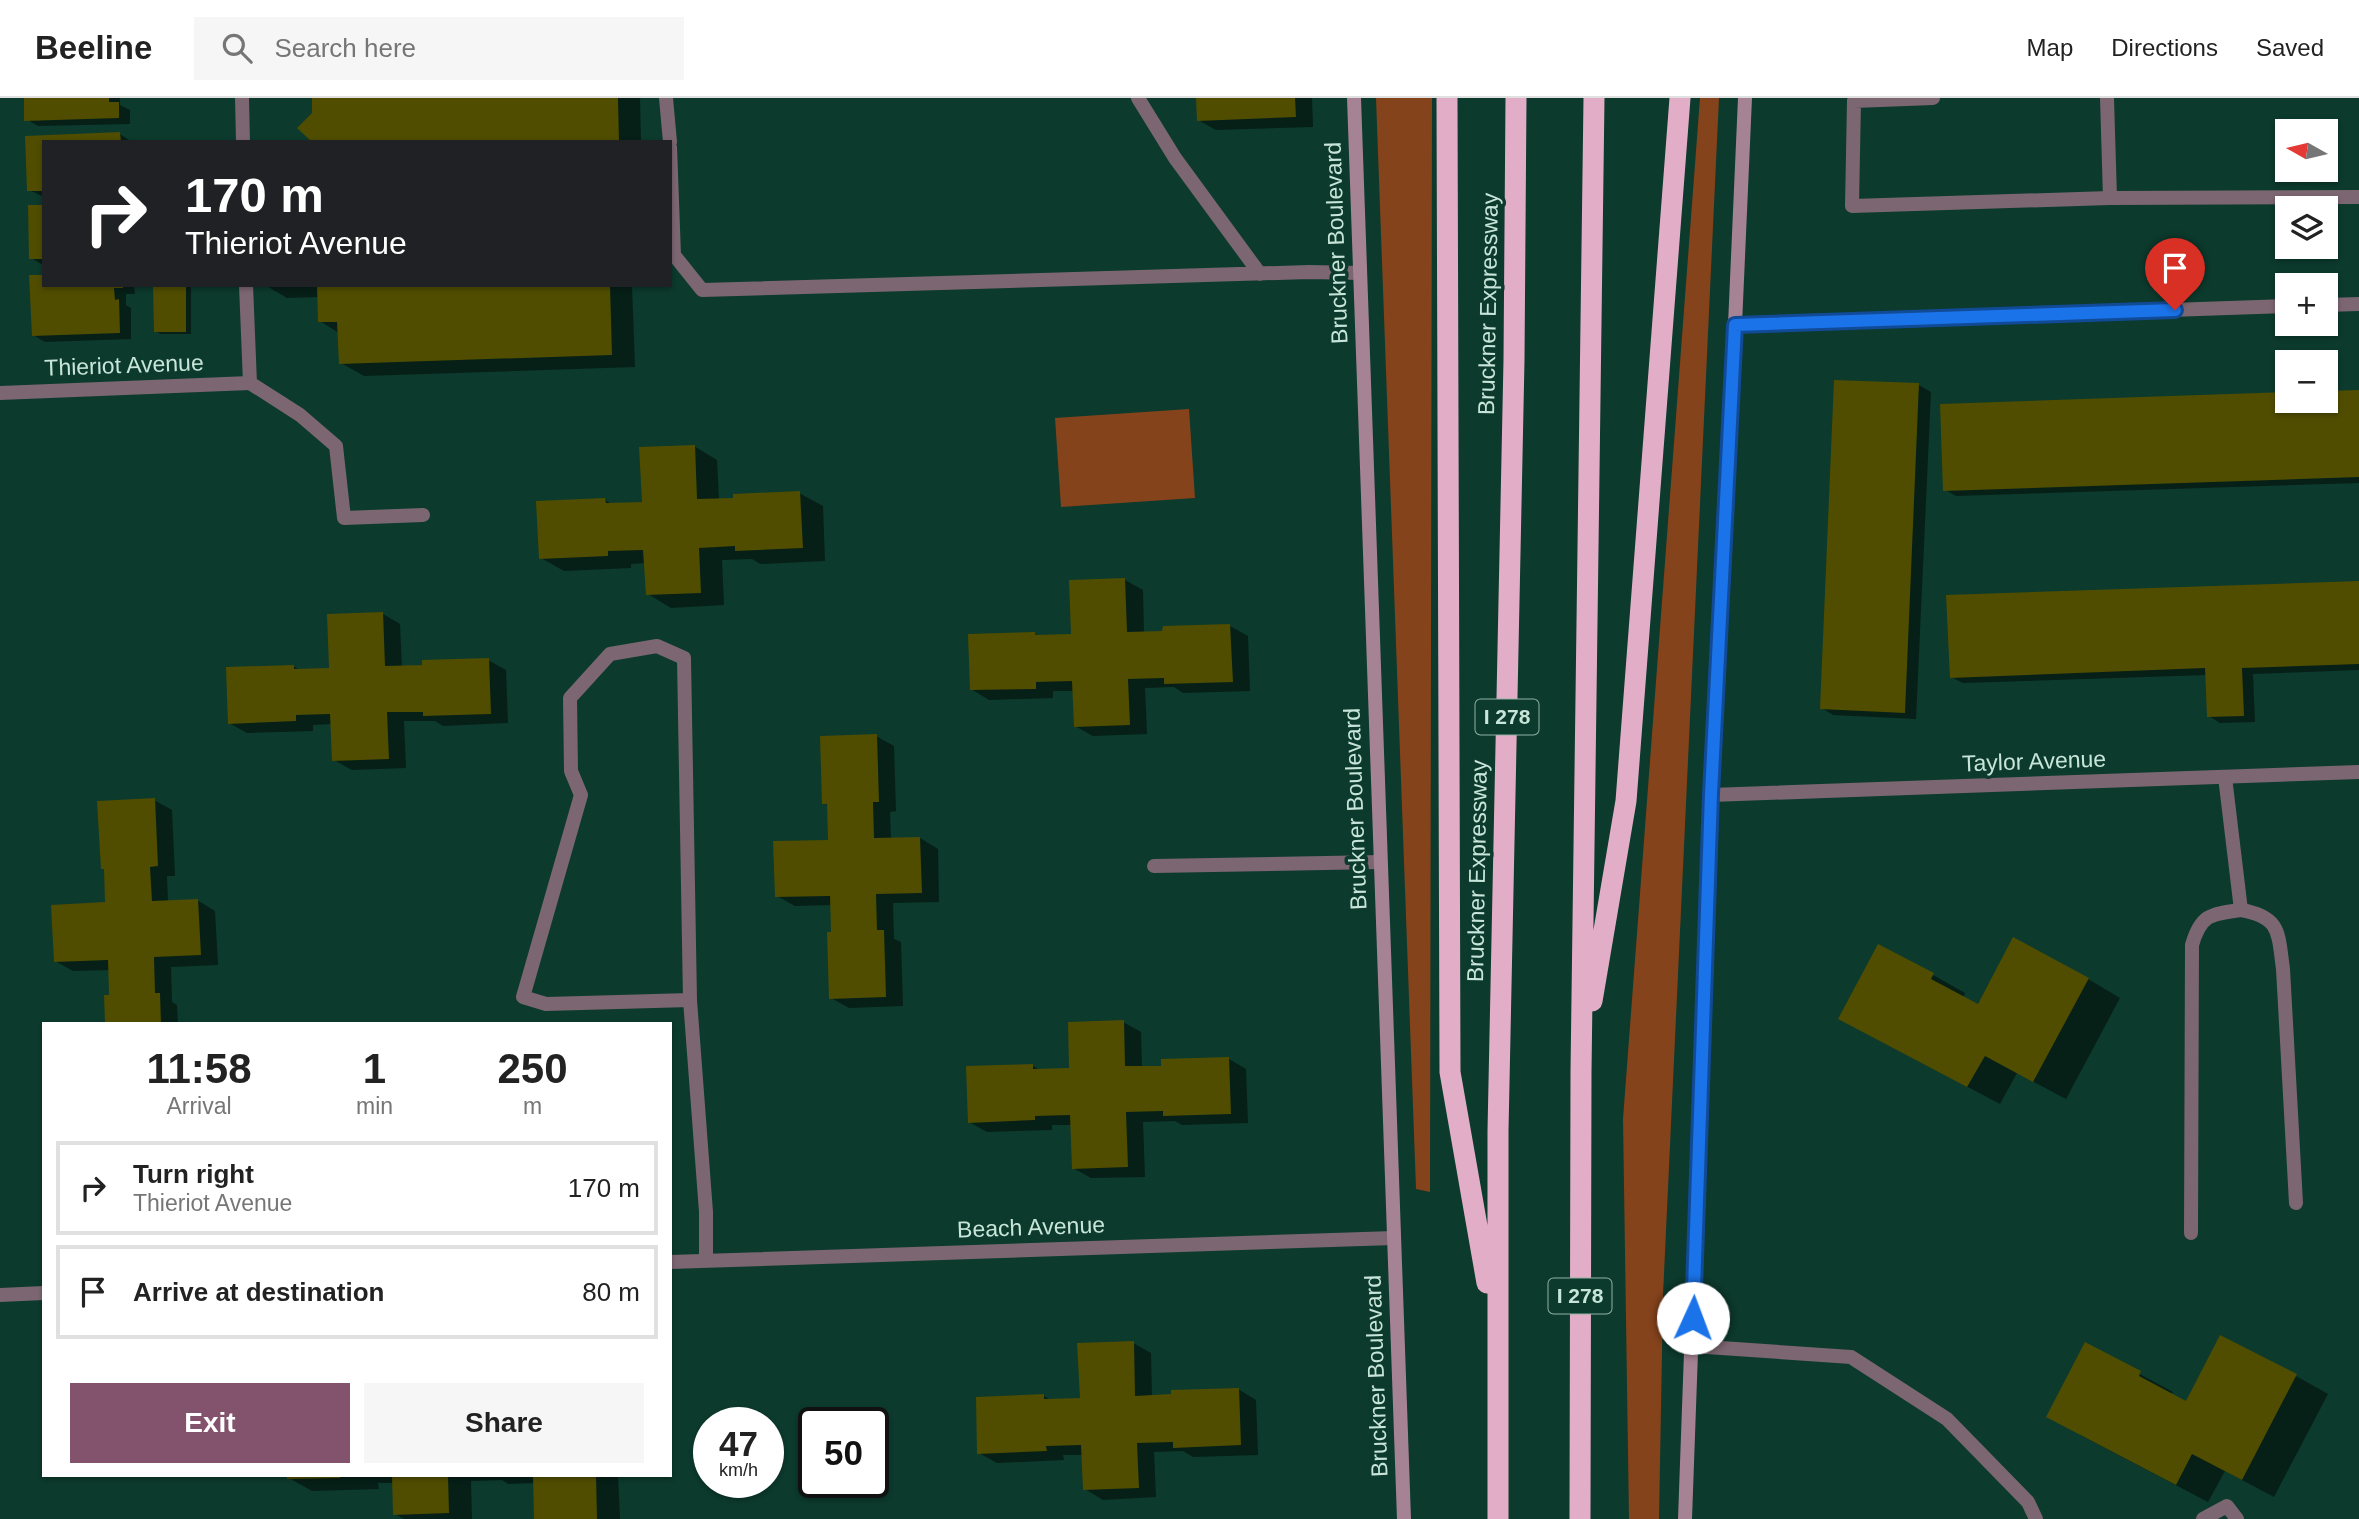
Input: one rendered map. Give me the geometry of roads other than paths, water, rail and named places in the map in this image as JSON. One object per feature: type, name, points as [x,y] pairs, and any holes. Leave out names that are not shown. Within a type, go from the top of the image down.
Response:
[{"type":"highway","points":[[1447,98],[1450,1072],[1496,1336]]},
{"type":"highway","name":"Bruckner Expressway","points":[[1498,1519],[1498,1117],[1514,360],[1516,98]]},
{"type":"highway","name":"I 278","points":[[1580,1519],[1581,1072],[1594,98]]},
{"type":"highway","points":[[1581,1072],[1626,801],[1679,98]]},
{"type":"main road","name":"Bruckner Boulevard","points":[[1354,98],[1404,1519]]},
{"type":"main road","points":[[1685,1519],[1711,794],[1745,98]]},
{"type":"street","points":[[242,98],[243,140]]},
{"type":"street","points":[[666,98],[670,140]]},
{"type":"street","points":[[1138,98],[1175,158],[1260,274]]},
{"type":"street","points":[[1933,98],[1854,101],[1852,206],[2110,198],[2359,197]]},
{"type":"street","points":[[2107,98],[2110,198]]},
{"type":"street","points":[[672,201],[674,255],[702,290],[1360,273]]},
{"type":"street","points":[[246,287],[250,383],[300,415],[336,446],[344,517],[424,515]]},
{"type":"street","points":[[2338,305],[2359,304]]},
{"type":"street","points":[[1735,325],[2275,306]]},
{"type":"street","name":"Thieriot Avenue","points":[[0,393],[250,383]]},
{"type":"street","points":[[691,1000],[546,1004],[523,997],[581,795],[571,771],[570,698],[610,654],[657,646],[684,658],[691,1000],[706,1212],[706,1260]]},
{"type":"street","name":"Taylor Avenue","points":[[1711,794],[2359,772]]},
{"type":"street","points":[[2225,777],[2241,910]]},
{"type":"street","points":[[1154,866],[1380,862]]},
{"type":"street","points":[[2191,1233],[2192,944],[2197,926],[2215,913],[2241,910],[2260,913],[2270,920],[2279,937],[2296,1203]]},
{"type":"street","name":"Beach Avenue","points":[[672,1262],[1394,1238]]},
{"type":"street","points":[[0,1295],[42,1293]]},
{"type":"street","points":[[1692,1346],[1852,1357],[1947,1419],[2028,1502],[2036,1519]]},
{"type":"street","points":[[2203,1519],[2227,1506],[2237,1519]]}]
